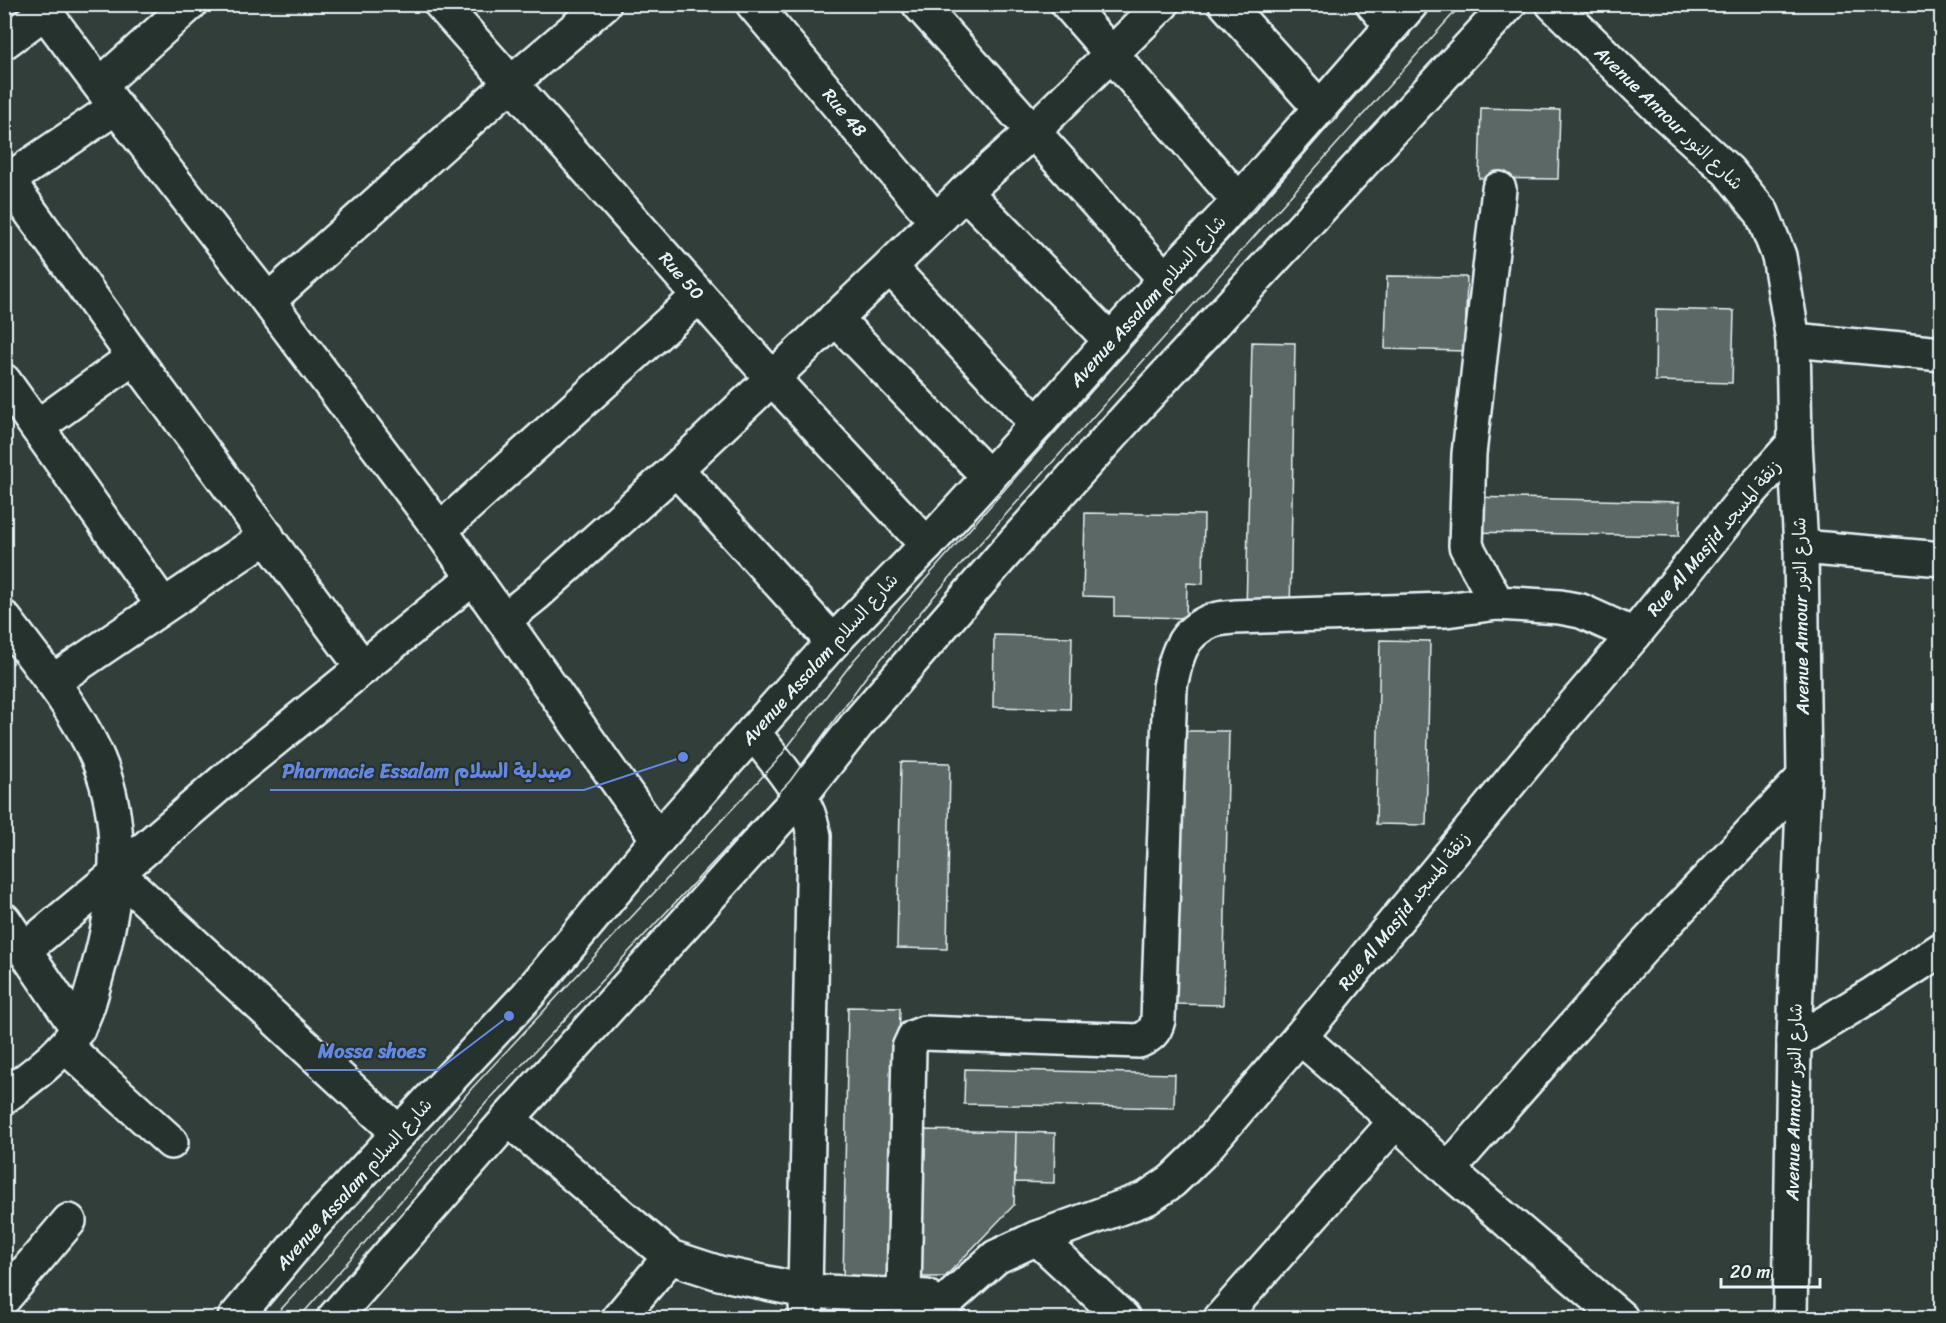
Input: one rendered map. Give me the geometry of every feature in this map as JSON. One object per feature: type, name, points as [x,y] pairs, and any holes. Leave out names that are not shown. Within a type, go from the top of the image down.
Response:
[{"type":"street","points":[[190,4],[108,96],[6,182],[363,668]]},
{"type":"street","name":"Rue 50","points":[[441,4],[772,378],[927,544]]},
{"type":"street","points":[[268,301],[510,84],[604,4]]},
{"type":"street","name":"Rue 48","points":[[753,4],[936,221]]},
{"type":"street","points":[[919,4],[1166,279]]},
{"type":"street","points":[[1068,4],[1239,201]]},
{"type":"street","points":[[504,620],[676,469],[890,267],[965,192],[1033,131],[1162,4]]},
{"type":"street","points":[[1226,4],[1320,109]]},
{"type":"street","points":[[334,1318],[508,1119],[801,795],[858,723],[1003,555],[1509,4]]},
{"type":"street","name":"Avenue Annour شارع النور","points":[[1553,4],[1663,112],[1728,171],[1762,213],[1779,256],[1793,340],[1795,442],[1801,547],[1804,777],[1794,1042],[1790,1318]]},
{"type":"street","points":[[4,42],[42,8],[268,301],[440,530],[658,839]]},
{"type":"street","name":"Avenue Assalam شارع السلام","points":[[235,1318],[313,1225],[526,997],[658,839],[833,642],[989,477],[1239,201],[1320,109],[1392,12]]},
{"type":"street","points":[[1497,603],[1466,546],[1469,454],[1499,189]]},
{"type":"street","points":[[965,192],[1111,341]]},
{"type":"street","points":[[890,267],[1037,424]]},
{"type":"street","points":[[440,530],[699,296]]},
{"type":"street","points":[[835,318],[989,477]]},
{"type":"street","points":[[1793,340],[1941,354]]},
{"type":"street","points":[[37,427],[134,357]]},
{"type":"street","points":[[5,384],[163,605]]},
{"type":"street","name":"Rue Al Masjid زنقة المسجد","points":[[941,1309],[996,1257],[1037,1238],[1147,1198],[1172,1181],[1201,1153],[1634,636],[1744,498],[1795,442]]},
{"type":"street","points":[[676,469],[833,642]]},
{"type":"street","points":[[52,682],[267,536]]},
{"type":"street","points":[[1801,547],[1941,559]]},
{"type":"street","points":[[24,950],[227,778],[473,578]]},
{"type":"street","points":[[904,1294],[909,1048],[914,1036],[924,1033],[1139,1041],[1148,1037],[1155,1030],[1158,1020],[1170,687],[1177,655],[1189,634],[1211,621],[1235,617],[1446,610],[1497,603],[1560,607],[1581,611],[1634,636]]},
{"type":"street","points":[[4,1098],[71,1037],[90,995],[101,956],[117,873],[116,828],[106,780],[87,736],[52,682],[7,625]]},
{"type":"street","points":[[753,732],[801,795],[812,822],[815,851],[806,1305]]},
{"type":"street","points":[[1448,1170],[1648,942],[1804,777]]},
{"type":"street","points":[[117,873],[399,1133]]},
{"type":"street","points":[[4,920],[24,950],[71,1037],[171,1142]]},
{"type":"street","points":[[1794,1042],[1941,949]]},
{"type":"street","points":[[1300,1037],[1396,1120],[1448,1170],[1621,1318]]},
{"type":"street","points":[[508,1119],[670,1257],[806,1305],[904,1294],[941,1309]]},
{"type":"street","points":[[1221,1318],[1396,1120]]},
{"type":"street","points":[[4,1298],[69,1221]]},
{"type":"street","points":[[1037,1238],[1123,1318]]},
{"type":"street","points":[[619,1318],[670,1257]]},
{"type":"building","points":[[1481,108],[1560,110],[1558,179],[1479,178]]},
{"type":"building","points":[[1387,276],[1467,277],[1465,351],[1385,349]]},
{"type":"building","points":[[1656,309],[1734,311],[1732,383],[1655,381]]},
{"type":"building","points":[[1252,342],[1295,343],[1290,614],[1246,613]]},
{"type":"building","points":[[1470,497],[1680,502],[1679,536],[1469,532]]},
{"type":"building","points":[[1085,513],[1204,515],[1203,584],[1187,583],[1186,618],[1114,616],[1114,597],[1083,596]]},
{"type":"building","points":[[994,635],[1072,637],[1070,709],[993,707]]},
{"type":"building","points":[[1380,640],[1430,641],[1426,825],[1376,824]]},
{"type":"building","points":[[1181,731],[1229,731],[1223,1005],[1175,1004]]},
{"type":"building","points":[[901,762],[950,763],[947,949],[897,948]]},
{"type":"building","points":[[848,1007],[900,1008],[894,1283],[843,1282]]},
{"type":"building","points":[[965,1069],[1175,1074],[1174,1108],[964,1104]]},
{"type":"building","points":[[924,1130],[1016,1132],[1014,1205],[945,1277],[921,1277]]},
{"type":"building","points":[[1016,1132],[1055,1133],[1054,1183],[1015,1182]]},
{"type":"tram line","points":[[273,1318],[339,1246],[472,1088],[776,762],[854,660],[1434,4]]},
{"type":"tram line","points":[[299,1318],[486,1103],[790,781],[865,678],[958,568],[1462,4]]},
{"type":"place","name":"Pharmacie Essalam صيدلية السلام","points":[[683,757]]},
{"type":"place","name":"Mossa shoes","points":[[509,1016]]}]
